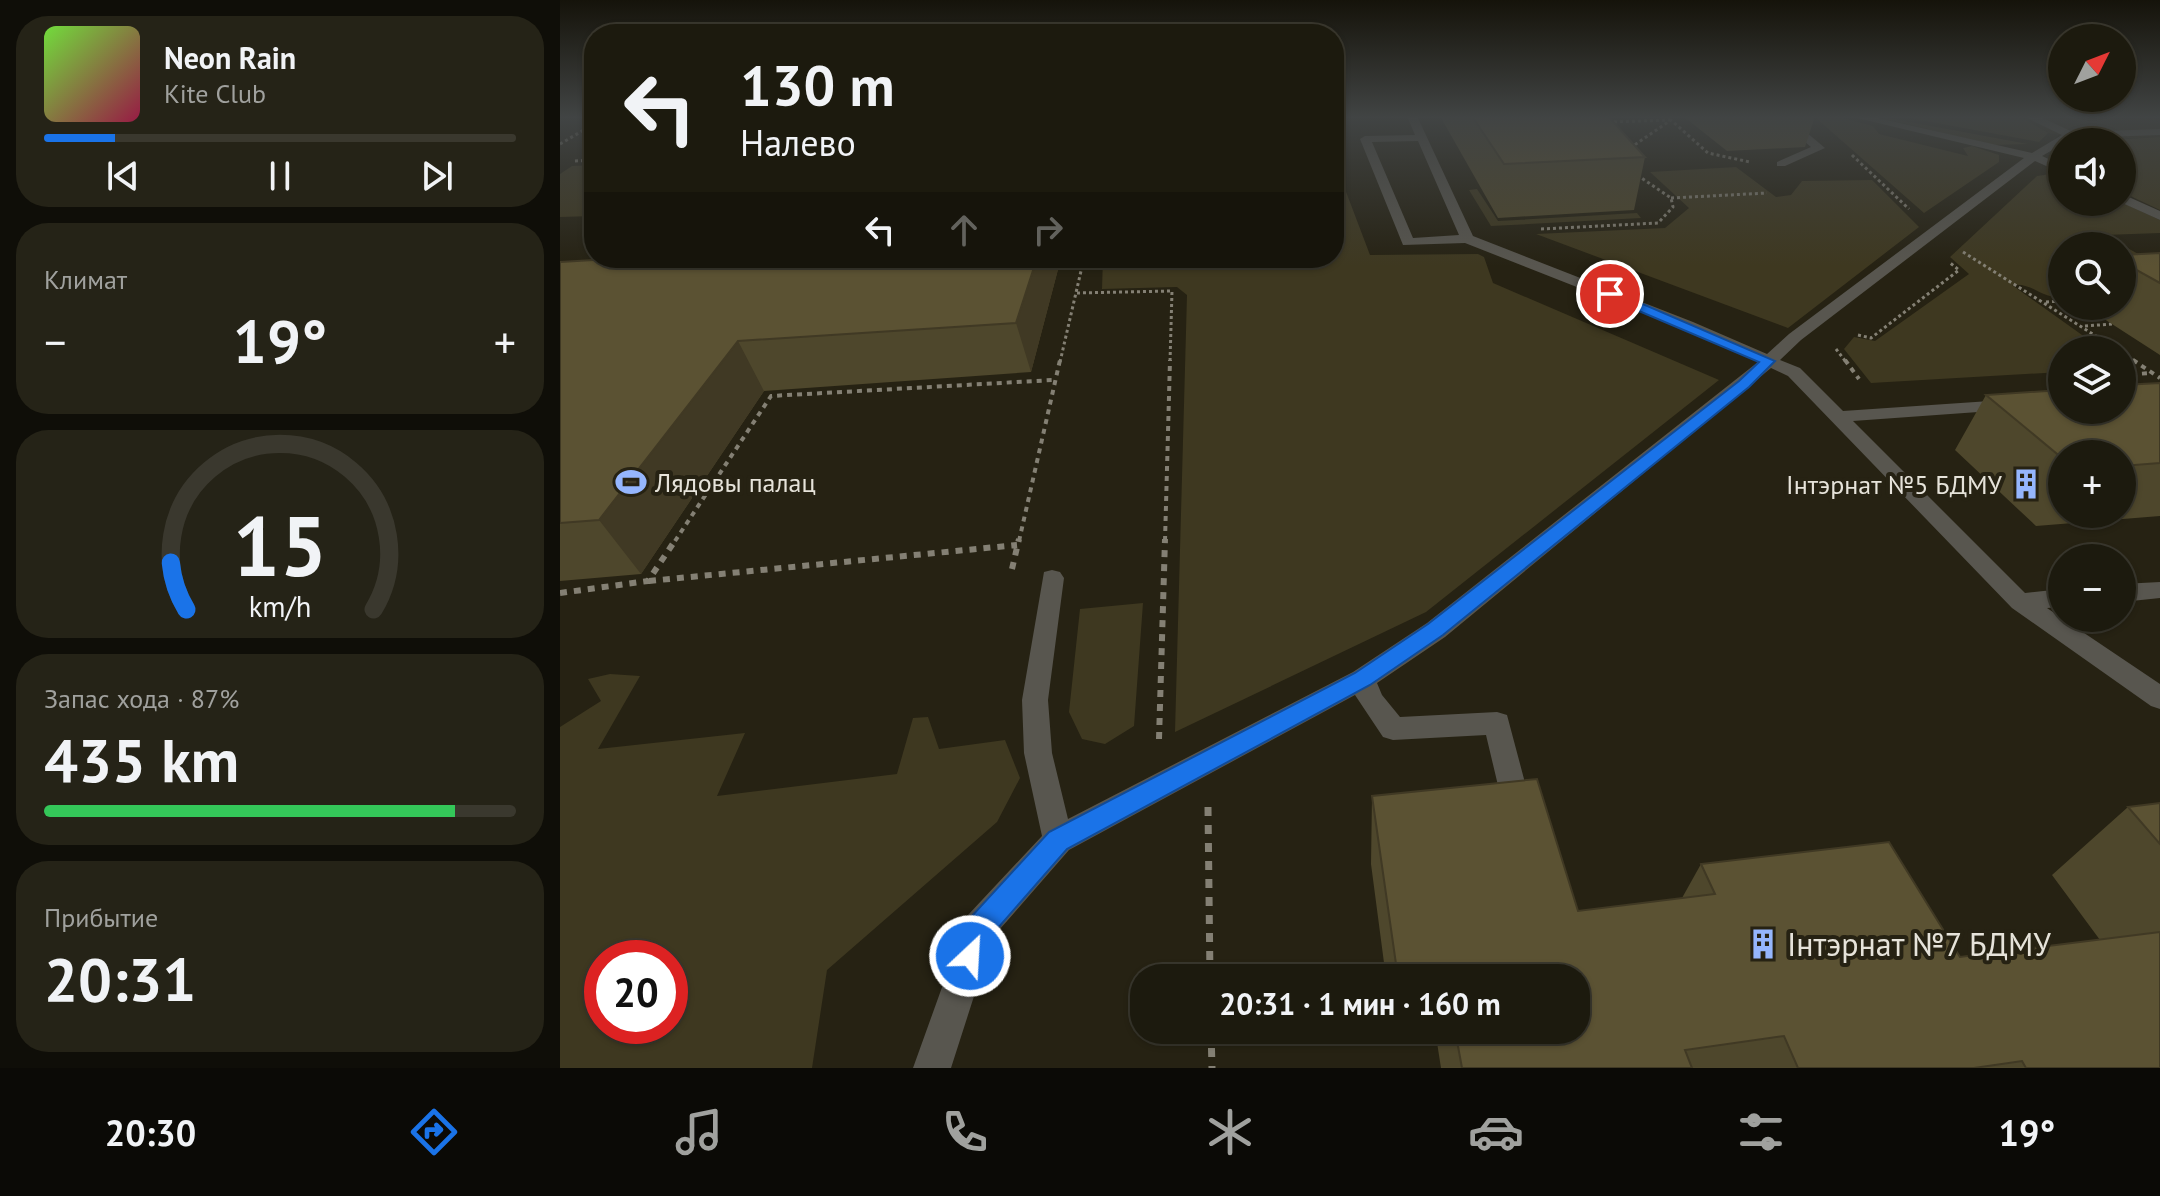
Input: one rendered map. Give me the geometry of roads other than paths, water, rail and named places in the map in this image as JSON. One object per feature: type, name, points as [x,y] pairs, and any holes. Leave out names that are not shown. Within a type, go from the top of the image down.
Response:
[{"type":"lane","points":[[1376,166],[1408,242],[1467,239],[1687,325],[1794,372],[2020,602],[2160,698]]},
{"type":"lane","points":[[1434,166],[1467,239]]},
{"type":"lane","points":[[932,1068],[980,927],[1058,840],[1362,679],[1436,630],[1744,384],[1795,337],[2022,166]]},
{"type":"lane","points":[[2136,205],[2160,216]]},
{"type":"lane","points":[[1836,417],[2048,402]]},
{"type":"lane","points":[[1052,578],[1035,700],[1038,753],[1058,840]]},
{"type":"lane","points":[[2136,592],[2160,590]]},
{"type":"lane","points":[[2020,602],[2048,599]]},
{"type":"lane","points":[[1362,679],[1371,701],[1393,729],[1497,723],[1521,827]]},
{"type":"place","name":"Лядовы палац","points":[[631,482]]},
{"type":"place","name":"Інтэрнат №5 БДМУ","points":[[2026,484]]},
{"type":"place","name":"Інтэрнат №7 БДМУ","points":[[1763,944]]}]
